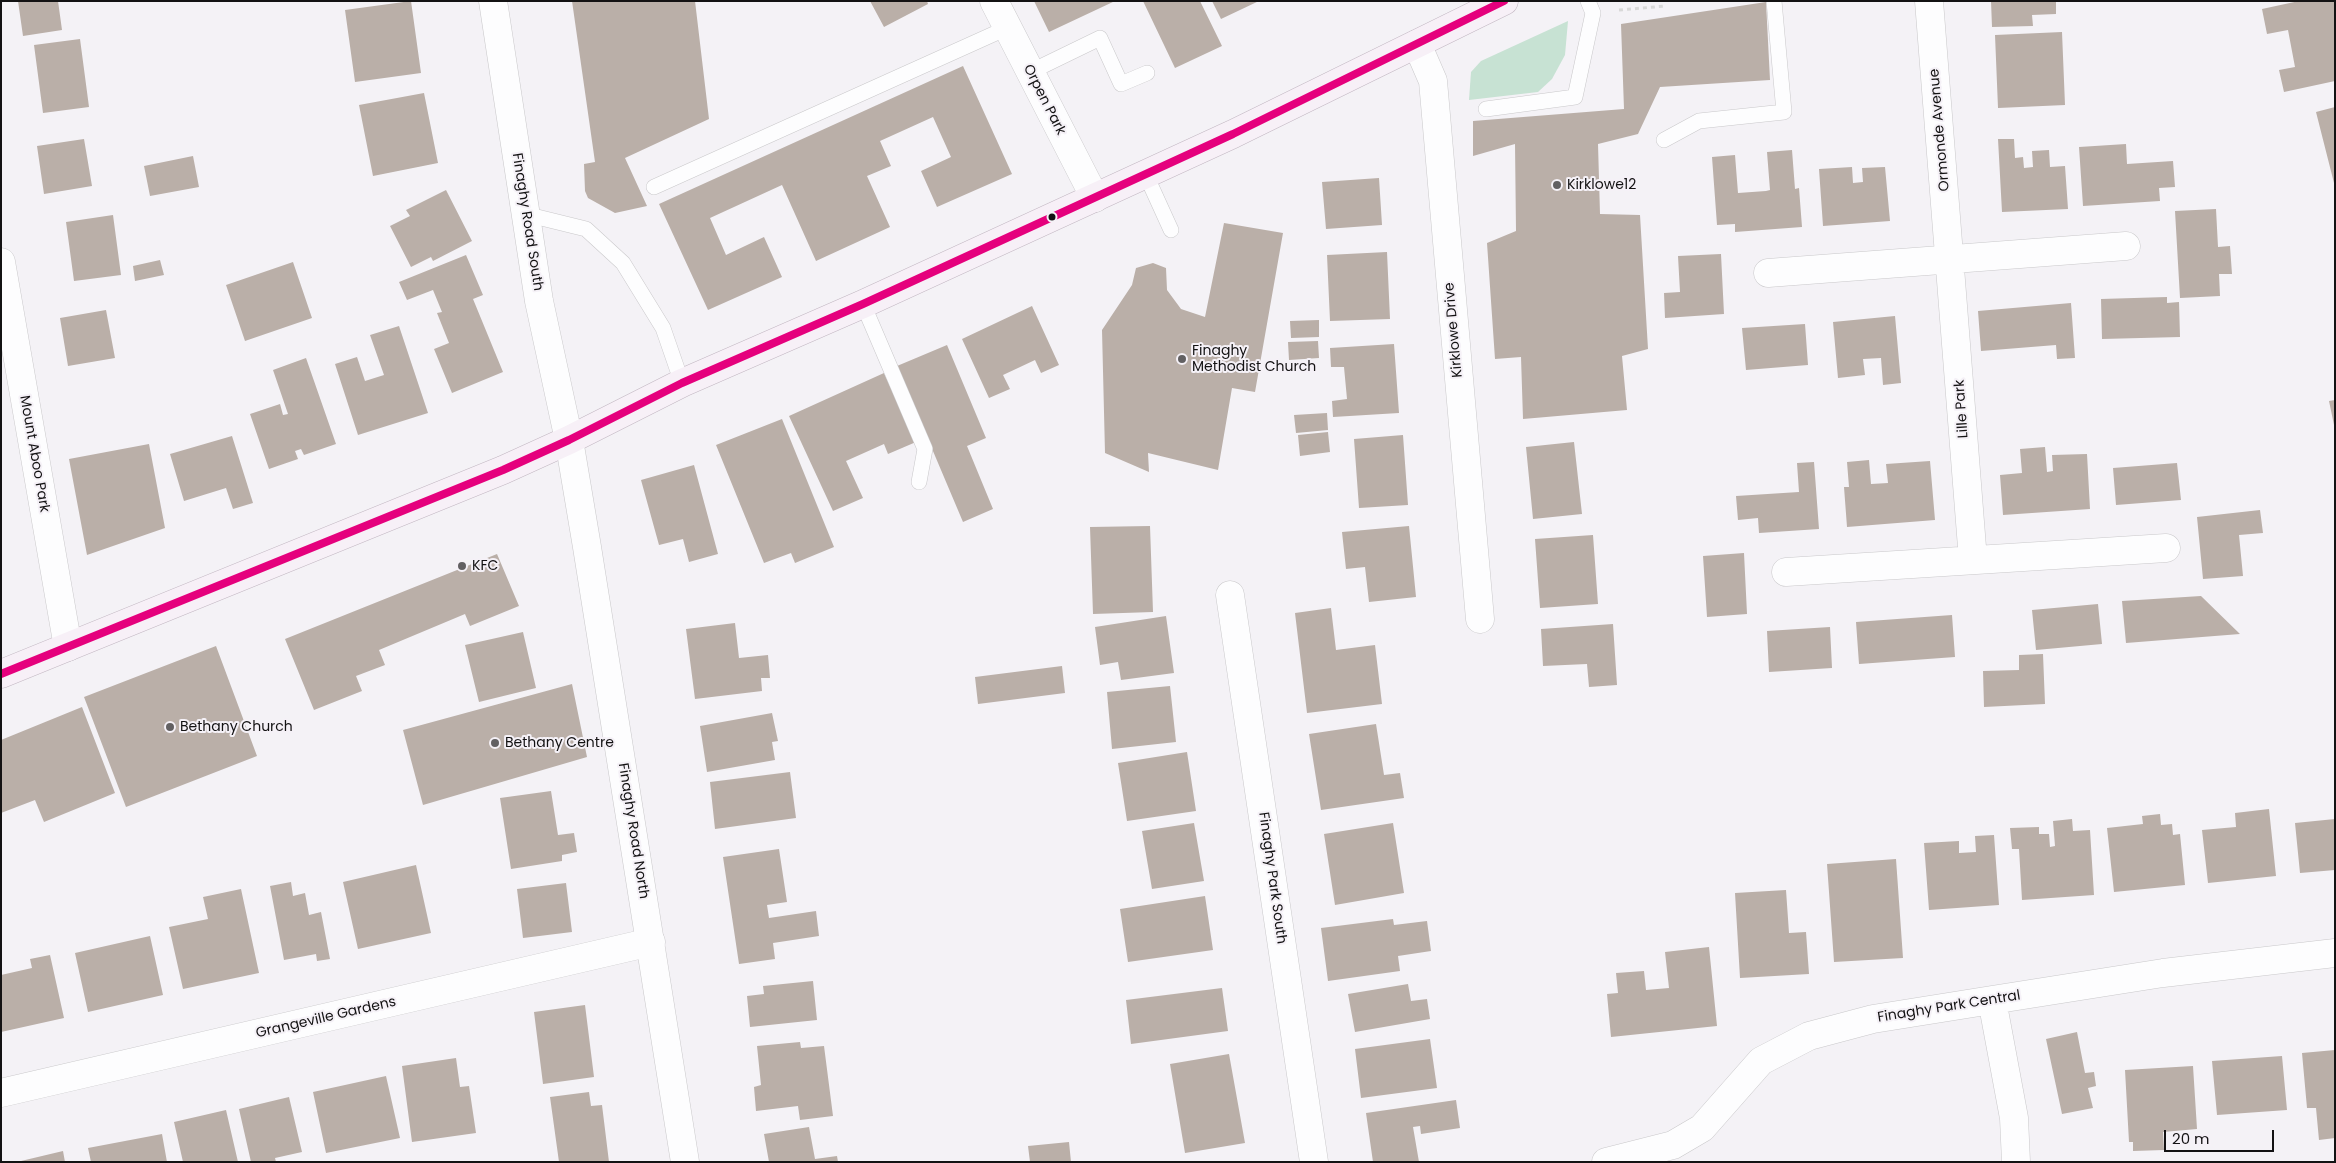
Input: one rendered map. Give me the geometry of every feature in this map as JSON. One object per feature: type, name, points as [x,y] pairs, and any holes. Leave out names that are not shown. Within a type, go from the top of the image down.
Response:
[{"type":"main road","points":[[1,674],[485,478],[569,440],[682,383],[863,304],[1095,198],[1504,1]]},
{"type":"street","name":"Finaghy Road South","points":[[493,1],[543,322],[569,440]]},
{"type":"street","name":"Orpen Park","points":[[994,1],[1006,28],[1095,198]]},
{"type":"street","name":"Ormonde Avenue","points":[[1929,1],[1950,259]]},
{"type":"street","name":"Kirklowe Drive","points":[[1417,44],[1432,81],[1480,619]]},
{"type":"street","points":[[1768,273],[2126,246]]},
{"type":"street","name":"Lille Park","points":[[1950,259],[1973,560]]},
{"type":"street","name":"Mount Aboo Park","points":[[1,262],[68,647]]},
{"type":"street","name":"Finaghy Road North","points":[[569,440],[685,1162]]},
{"type":"street","points":[[1786,572],[2166,548]]},
{"type":"street","name":"Finaghy Park South","points":[[1230,595],[1314,1162]]},
{"type":"street","name":"Grangeville Gardens","points":[[1,1093],[651,942]]},
{"type":"street","name":"Finaghy Park Central","points":[[1606,1162],[1673,1145],[1702,1128],[1761,1062],[1809,1036],[1873,1019],[2163,973],[2335,953]]},
{"type":"street","points":[[1992,1000],[2014,1118],[2016,1162]]},
{"type":"lane","points":[[1664,140],[1699,121],[1784,112],[1774,1]]},
{"type":"lane","points":[[1486,109],[1575,97],[1590,7]]},
{"type":"lane","points":[[654,187],[1006,28]]},
{"type":"lane","points":[[1030,72],[1100,38],[1121,84],[1147,73]]},
{"type":"lane","points":[[1146,174],[1171,230]]},
{"type":"lane","points":[[525,214],[586,229],[623,263],[663,328],[682,383]]},
{"type":"lane","points":[[863,304],[925,448],[919,482]]},
{"type":"path","points":[[1590,7],[1666,6]]},
{"type":"green space","points":[[1568,21],[1565,55],[1552,79],[1538,92],[1469,100],[1471,72],[1481,61]]},
{"type":"building","points":[[18,1],[58,1],[62,30],[23,36]]},
{"type":"building","points":[[411,1],[421,73],[355,82],[345,10]]},
{"type":"building","points":[[572,1],[695,1],[709,119],[625,158],[647,206],[615,213],[588,198],[585,191],[584,164],[595,162]]},
{"type":"building","points":[[870,1],[927,1],[928,4],[884,27]]},
{"type":"building","points":[[1034,1],[1115,1],[1049,32]]},
{"type":"building","points":[[1143,1],[1200,1],[1222,46],[1175,68]]},
{"type":"building","points":[[1212,1],[1259,1],[1221,19]]},
{"type":"building","points":[[1991,1],[2056,1],[2056,14],[2032,15],[2033,26],[1992,27]]},
{"type":"building","points":[[2299,1],[2335,1],[2335,81],[2284,92],[2279,70],[2295,67],[2288,30],[2267,34],[2262,9]]},
{"type":"building","name":"Kirklowe12","points":[[1766,2],[1770,80],[1660,87],[1638,134],[1598,144],[1600,214],[1640,215],[1648,349],[1622,356],[1627,410],[1523,419],[1521,357],[1495,359],[1487,243],[1516,231],[1515,144],[1473,156],[1473,121],[1624,109],[1621,24]]},
{"type":"building","points":[[2062,32],[2065,105],[1998,108],[1995,35]]},
{"type":"building","points":[[80,39],[89,107],[43,113],[34,45]]},
{"type":"building","points":[[963,66],[1012,174],[937,207],[921,171],[951,157],[933,117],[880,141],[891,166],[867,176],[890,227],[816,261],[782,185],[710,218],[726,255],[764,237],[782,277],[708,310],[659,204]]},
{"type":"building","points":[[424,93],[438,163],[373,176],[359,105]]},
{"type":"building","points":[[2335,107],[2335,183],[2334,183],[2316,112]]},
{"type":"building","points":[[84,139],[92,186],[44,194],[37,146]]},
{"type":"building","points":[[1998,139],[2014,139],[2015,158],[2023,157],[2024,168],[2033,167],[2032,151],[2049,150],[2050,167],[2065,166],[2068,209],[2002,212]]},
{"type":"building","points":[[2126,144],[2127,164],[2173,161],[2175,187],[2159,188],[2160,201],[2083,206],[2079,147]]},
{"type":"building","points":[[1792,150],[1795,189],[1799,188],[1802,227],[1735,232],[1735,224],[1717,225],[1712,157],[1735,155],[1738,193],[1766,191],[1770,190],[1767,152]]},
{"type":"building","points":[[193,156],[199,187],[150,196],[144,166]]},
{"type":"building","points":[[1852,167],[1853,183],[1863,182],[1862,168],[1885,167],[1890,221],[1823,226],[1819,169]]},
{"type":"building","points":[[1379,178],[1382,225],[1326,229],[1322,182]]},
{"type":"building","points":[[446,190],[472,241],[433,261],[431,257],[411,267],[390,226],[410,216],[406,210]]},
{"type":"building","points":[[2216,209],[2218,247],[2230,246],[2232,274],[2219,274],[2220,296],[2180,298],[2175,211]]},
{"type":"building","points":[[113,215],[121,275],[74,281],[66,222]]},
{"type":"building","name":"Finaghy Methodist Church","points":[[1224,223],[1283,233],[1255,392],[1232,388],[1218,470],[1148,453],[1149,472],[1105,453],[1102,330],[1132,285],[1136,268],[1153,263],[1166,268],[1167,290],[1181,309],[1205,317]]},
{"type":"building","points":[[1387,252],[1390,319],[1330,321],[1327,255]]},
{"type":"building","points":[[1721,254],[1724,314],[1665,318],[1664,293],[1680,292],[1678,256]]},
{"type":"building","points":[[466,255],[483,295],[473,299],[503,372],[452,393],[434,349],[449,343],[437,313],[442,312],[433,290],[407,300],[399,282]]},
{"type":"building","points":[[160,260],[164,275],[135,281],[133,266]]},
{"type":"building","points":[[293,262],[312,318],[245,341],[226,285]]},
{"type":"building","points":[[2167,297],[2167,303],[2179,302],[2180,337],[2102,339],[2101,299]]},
{"type":"building","points":[[2071,303],[2075,358],[2057,359],[2056,345],[1981,351],[1978,311]]},
{"type":"building","points":[[1032,306],[1059,365],[1041,373],[1035,360],[1003,375],[1010,389],[989,398],[962,339]]},
{"type":"building","points":[[106,310],[115,358],[68,366],[60,318]]},
{"type":"building","points":[[1895,316],[1901,383],[1883,385],[1881,358],[1863,359],[1865,375],[1838,378],[1833,322]]},
{"type":"building","points":[[1319,320],[1319,337],[1291,338],[1290,321]]},
{"type":"building","points":[[1805,324],[1808,365],[1746,370],[1742,328]]},
{"type":"building","points":[[399,326],[428,413],[358,435],[335,364],[357,357],[365,381],[384,375],[370,335]]},
{"type":"building","points":[[1318,341],[1319,358],[1289,360],[1288,342]]},
{"type":"building","points":[[1394,344],[1399,413],[1333,417],[1332,401],[1347,399],[1344,367],[1331,367],[1330,348]]},
{"type":"building","points":[[947,345],[986,438],[967,446],[993,509],[963,522],[897,366]]},
{"type":"building","points":[[306,358],[336,444],[304,455],[301,449],[295,451],[298,459],[269,469],[250,414],[280,404],[283,415],[288,414],[273,370]]},
{"type":"building","points":[[884,373],[916,442],[888,454],[884,444],[846,461],[863,498],[833,511],[789,416]]},
{"type":"building","points":[[2335,400],[2335,425],[2334,425],[2329,401]]},
{"type":"building","points":[[1327,413],[1328,430],[1296,433],[1294,415]]},
{"type":"building","points":[[782,419],[834,547],[795,563],[791,553],[764,563],[716,445]]},
{"type":"building","points":[[1328,432],[1330,452],[1300,456],[1298,435]]},
{"type":"building","points":[[1403,435],[1408,505],[1359,508],[1354,439]]},
{"type":"building","points":[[232,436],[253,503],[233,509],[226,488],[184,501],[170,454]]},
{"type":"building","points":[[1574,442],[1582,514],[1533,519],[1526,447]]},
{"type":"building","points":[[149,444],[165,528],[87,555],[69,459]]},
{"type":"building","points":[[2045,447],[2047,472],[2053,471],[2052,455],[2087,454],[2090,509],[2003,515],[2000,475],[2022,473],[2020,449]]},
{"type":"building","points":[[1869,460],[1871,484],[1888,483],[1886,464],[1930,461],[1935,520],[1847,527],[1844,487],[1849,487],[1847,462]]},
{"type":"building","points":[[1814,462],[1819,529],[1759,533],[1758,518],[1738,520],[1736,496],[1799,492],[1797,463]]},
{"type":"building","points":[[2177,463],[2181,500],[2116,505],[2113,468]]},
{"type":"building","points":[[694,465],[718,554],[689,562],[683,539],[659,545],[641,480]]},
{"type":"building","points":[[2260,510],[2263,533],[2239,535],[2243,576],[2203,579],[2197,517]]},
{"type":"building","points":[[1150,526],[1153,612],[1093,614],[1090,527]]},
{"type":"building","points":[[1409,526],[1416,597],[1369,602],[1365,567],[1346,569],[1342,532]]},
{"type":"building","points":[[1593,535],[1598,604],[1540,608],[1535,539]]},
{"type":"building","points":[[1744,553],[1747,614],[1707,617],[1703,556]]},
{"type":"building","points":[[497,554],[519,606],[470,626],[465,614],[379,650],[385,665],[356,676],[362,691],[314,710],[285,639]]},
{"type":"building","points":[[2201,596],[2240,634],[2126,643],[2122,601]]},
{"type":"building","points":[[2098,604],[2102,644],[2036,650],[2032,610]]},
{"type":"building","points":[[1331,608],[1336,650],[1375,645],[1382,704],[1307,713],[1295,613]]},
{"type":"building","points":[[1952,615],[1955,657],[1859,664],[1856,622]]},
{"type":"building","points":[[1166,616],[1174,673],[1121,680],[1118,662],[1100,665],[1095,627]]},
{"type":"building","points":[[735,623],[739,658],[768,655],[770,678],[761,678],[762,691],[695,699],[686,629]]},
{"type":"building","points":[[1613,624],[1617,685],[1589,687],[1587,664],[1543,666],[1541,629]]},
{"type":"building","points":[[1830,627],[1832,668],[1769,672],[1767,631]]},
{"type":"building","points":[[523,632],[536,688],[479,702],[465,645]]},
{"type":"building","name":"Bethany Church","points":[[216,646],[257,756],[126,807],[84,697]]},
{"type":"building","points":[[2043,654],[2045,704],[1984,707],[1983,671],[2019,670],[2019,655]]},
{"type":"building","points":[[1062,666],[1065,693],[978,704],[975,677]]},
{"type":"building","name":"Bethany Centre","points":[[572,684],[587,757],[423,805],[403,730]]},
{"type":"building","points":[[1170,686],[1176,742],[1112,749],[1107,692]]},
{"type":"building","points":[[82,707],[115,793],[44,822],[35,800],[1,813],[1,740]]},
{"type":"building","points":[[772,713],[778,741],[772,742],[775,760],[707,772],[700,726]]},
{"type":"building","points":[[1376,724],[1384,775],[1400,773],[1404,798],[1321,810],[1309,734]]},
{"type":"building","points":[[1187,752],[1196,811],[1127,821],[1118,763]]},
{"type":"building","points":[[790,772],[796,818],[715,829],[710,782]]},
{"type":"building","points":[[551,791],[558,835],[574,833],[577,852],[562,855],[562,861],[511,869],[500,798]]},
{"type":"building","points":[[2269,809],[2276,876],[2208,883],[2202,830],[2236,827],[2235,813]]},
{"type":"building","points":[[2160,814],[2161,825],[2172,824],[2173,835],[2180,834],[2185,885],[2114,892],[2107,828],[2143,824],[2142,816]]},
{"type":"building","points":[[2072,819],[2073,831],[2090,830],[2094,895],[2022,900],[2019,849],[2012,849],[2010,828],[2039,827],[2039,834],[2049,834],[2050,847],[2055,846],[2053,821]]},
{"type":"building","points":[[2335,819],[2335,870],[2300,873],[2295,823]]},
{"type":"building","points":[[1194,823],[1204,881],[1152,889],[1142,831]]},
{"type":"building","points":[[1393,823],[1404,893],[1335,905],[1324,834]]},
{"type":"building","points":[[1994,835],[1999,905],[1929,910],[1924,843],[1959,841],[1959,853],[1976,852],[1975,836]]},
{"type":"building","points":[[779,849],[787,902],[767,905],[769,918],[816,911],[819,936],[773,943],[775,959],[739,964],[723,857]]},
{"type":"building","points":[[1896,859],[1903,958],[1834,962],[1827,864]]},
{"type":"building","points":[[416,865],[431,933],[358,949],[343,882]]},
{"type":"building","points":[[291,882],[293,896],[305,893],[309,915],[321,912],[330,959],[317,961],[316,954],[284,960],[270,886]]},
{"type":"building","points":[[566,883],[572,932],[523,938],[517,889]]},
{"type":"building","points":[[241,889],[259,973],[183,989],[169,927],[208,919],[203,897]]},
{"type":"building","points":[[1786,890],[1789,933],[1806,932],[1809,974],[1740,978],[1735,893]]},
{"type":"building","points":[[1205,896],[1213,950],[1128,962],[1120,909]]},
{"type":"building","points":[[1393,919],[1394,925],[1427,921],[1431,951],[1398,956],[1400,971],[1328,981],[1321,928]]},
{"type":"building","points":[[150,936],[163,995],[88,1012],[75,953]]},
{"type":"building","points":[[1709,947],[1717,1026],[1611,1037],[1607,994],[1618,993],[1616,973],[1644,971],[1646,990],[1669,988],[1665,952]]},
{"type":"building","points":[[50,955],[64,1018],[1,1032],[1,975],[32,968],[30,959]]},
{"type":"building","points":[[813,981],[817,1020],[750,1027],[747,996],[764,994],[763,986]]},
{"type":"building","points":[[1408,984],[1411,1001],[1427,999],[1430,1019],[1355,1032],[1348,994]]},
{"type":"building","points":[[1222,988],[1228,1031],[1131,1044],[1126,1000]]},
{"type":"building","points":[[585,1005],[594,1077],[543,1084],[534,1012]]},
{"type":"building","points":[[2077,1032],[2085,1073],[2094,1072],[2096,1086],[2088,1088],[2093,1108],[2062,1114],[2046,1039]]},
{"type":"building","points":[[1430,1039],[1437,1088],[1361,1098],[1355,1049]]},
{"type":"building","points":[[800,1042],[801,1048],[824,1046],[833,1116],[800,1120],[798,1106],[756,1111],[754,1087],[761,1085],[757,1046]]},
{"type":"building","points":[[2335,1050],[2335,1138],[2319,1140],[2316,1108],[2307,1108],[2302,1053]]},
{"type":"building","points":[[1229,1054],[1245,1143],[1185,1153],[1170,1064]]},
{"type":"building","points":[[2282,1056],[2287,1110],[2217,1115],[2212,1061]]},
{"type":"building","points":[[456,1058],[460,1087],[469,1086],[476,1133],[412,1142],[402,1066]]},
{"type":"building","points":[[2193,1066],[2197,1129],[2163,1132],[2164,1150],[2133,1151],[2133,1142],[2129,1142],[2125,1070]]},
{"type":"building","points":[[386,1076],[400,1138],[326,1153],[313,1092]]},
{"type":"building","points":[[589,1092],[591,1106],[602,1105],[609,1162],[559,1162],[550,1097]]},
{"type":"building","points":[[289,1097],[302,1152],[275,1158],[276,1162],[251,1162],[239,1109]]},
{"type":"building","points":[[1456,1100],[1460,1128],[1421,1134],[1420,1126],[1413,1127],[1419,1162],[1373,1162],[1366,1113]]},
{"type":"building","points":[[226,1110],[238,1162],[183,1162],[174,1122]]},
{"type":"building","points":[[809,1127],[815,1159],[837,1156],[838,1162],[769,1162],[764,1134]]},
{"type":"building","points":[[162,1134],[167,1162],[91,1162],[88,1148]]},
{"type":"building","points":[[1069,1142],[1071,1162],[1030,1162],[1028,1146]]},
{"type":"building","points":[[63,1151],[65,1162],[21,1162],[21,1161]]},
{"type":"transit line","points":[[1,674],[503,470],[569,440],[682,383],[863,304],[1233,134],[1504,1]]},
{"type":"place","name":"Kirklowe12","points":[[1557,185]]},
{"type":"place","name":"Finaghy Methodist Church","points":[[1182,359]]},
{"type":"place","name":"KFC","points":[[462,566]]},
{"type":"place","name":"Bethany Church","points":[[170,727]]},
{"type":"place","name":"Bethany Centre","points":[[495,743]]}]
